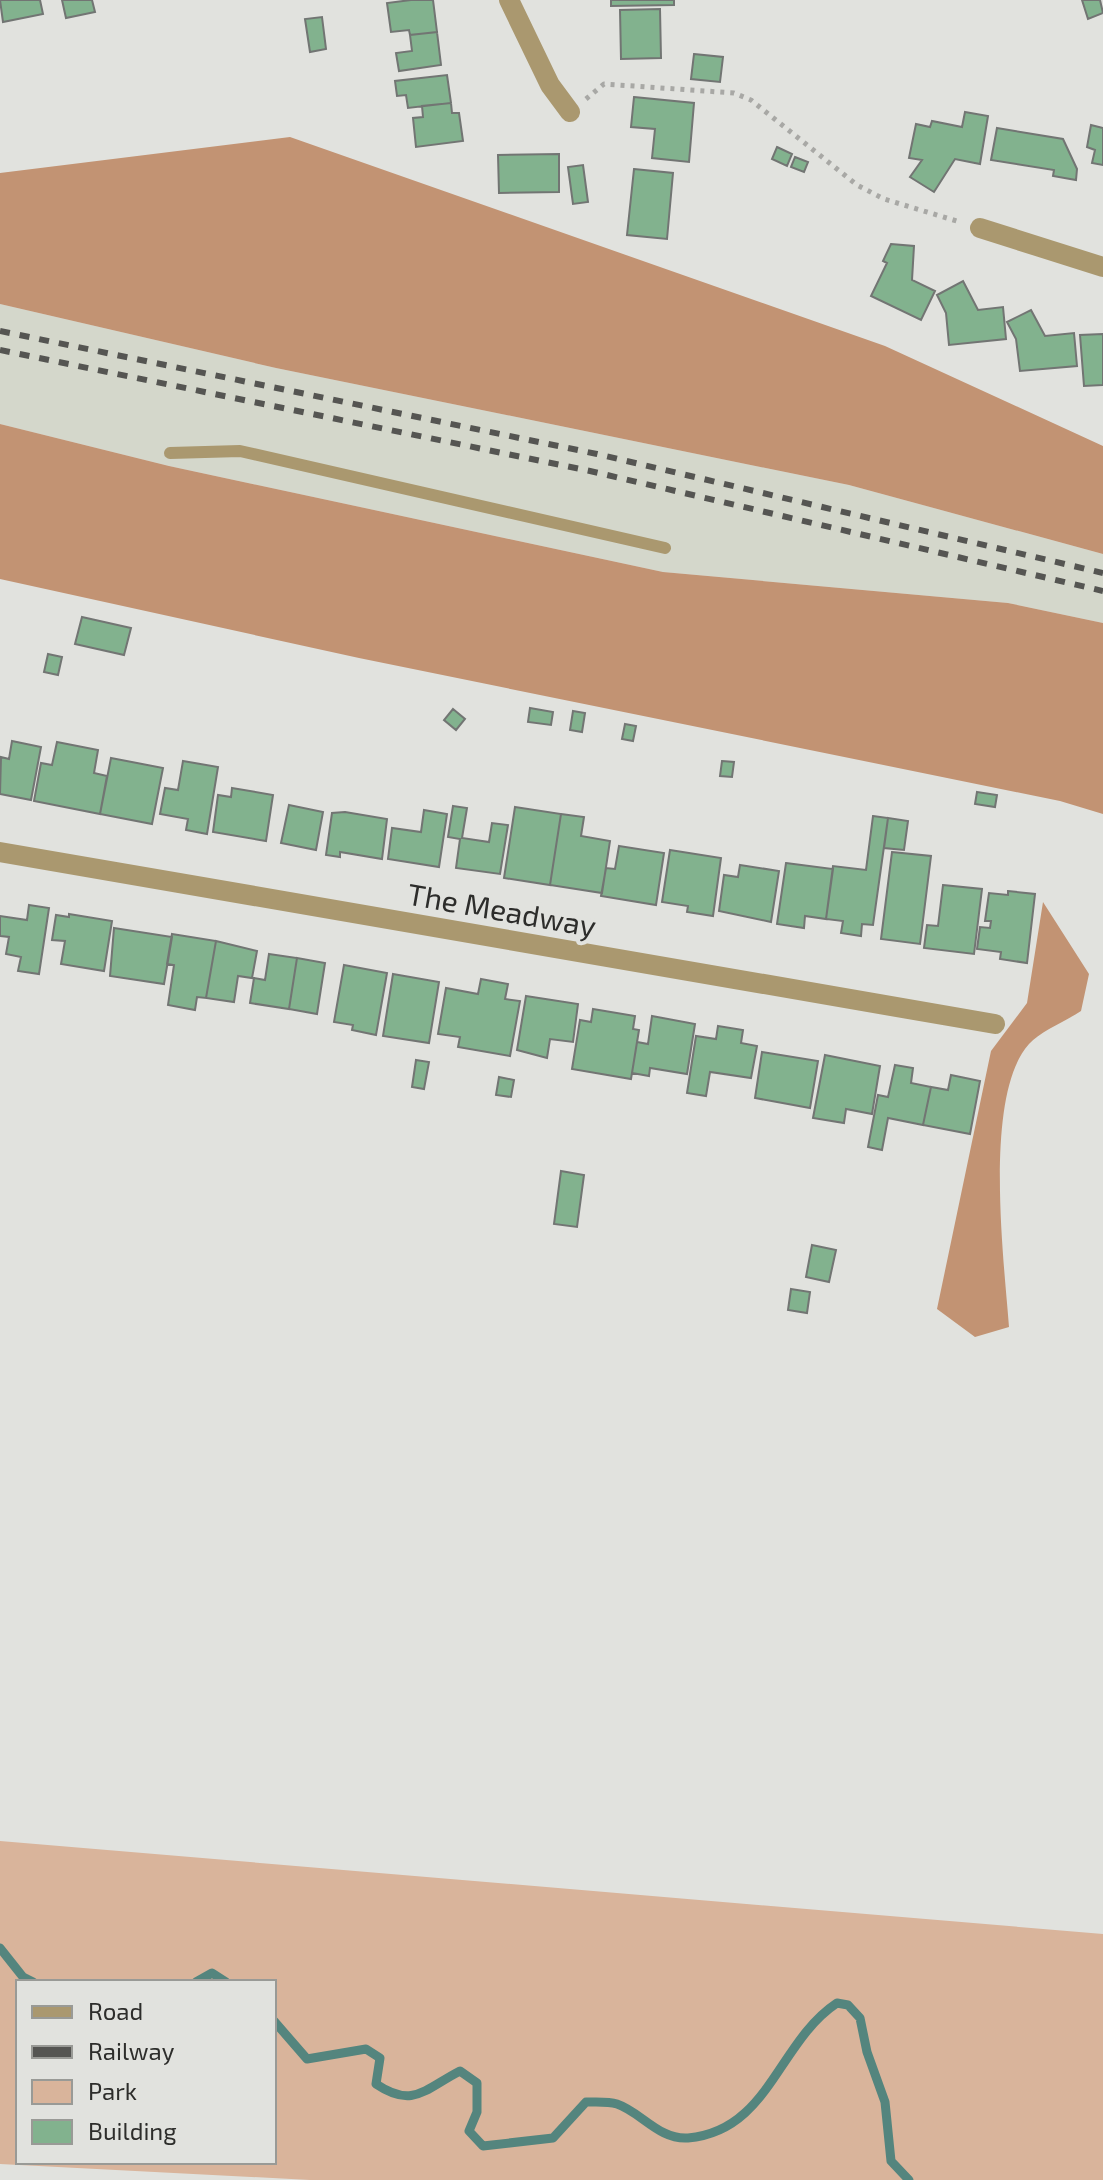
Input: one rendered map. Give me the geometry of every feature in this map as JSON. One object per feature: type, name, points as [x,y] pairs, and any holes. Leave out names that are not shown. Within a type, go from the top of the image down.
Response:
[{"type":"street","points":[[509,0],[550,85],[570,112]]},
{"type":"street","points":[[980,228],[1103,267]]},
{"type":"street","name":"The Meadway","points":[[0,852],[995,1024]]},
{"type":"lane","points":[[170,453],[240,451],[665,548]]},
{"type":"path","points":[[570,112],[604,84],[734,93],[751,100],[857,185],[884,199],[980,228]]},
{"type":"shaded area","points":[[290,137],[885,346],[1103,446],[1103,554],[849,485],[276,368],[0,304],[0,173]]},
{"type":"shaded area","points":[[0,304],[276,368],[849,485],[1103,554],[1103,623],[1008,603],[663,572],[169,466],[0,424]]},
{"type":"shaded area","points":[[0,424],[169,466],[663,572],[1008,603],[1103,623],[1103,814],[1060,801],[359,658],[0,579]]},
{"type":"shaded area","points":[[1043,902],[1089,974],[1081,1011],[1034,1039],[1015,1068],[1006,1100],[1000,1180],[1009,1327],[975,1337],[937,1309],[991,1051],[1027,1003]]},
{"type":"green space","points":[[0,1841],[1103,1934],[1103,2180],[310,2180],[0,2164]]},
{"type":"building","points":[[0,0],[40,0],[43,14],[3,22]]},
{"type":"building","points":[[62,0],[92,0],[95,12],[66,18]]},
{"type":"building","points":[[433,0],[437,32],[410,35],[409,30],[391,32],[387,3]]},
{"type":"building","points":[[611,0],[674,0],[674,5],[611,6]]},
{"type":"building","points":[[1082,0],[1100,0],[1103,13],[1088,19]]},
{"type":"building","points":[[660,9],[661,58],[621,59],[620,10]]},
{"type":"building","points":[[322,17],[326,49],[310,52],[305,19]]},
{"type":"building","points":[[437,32],[441,65],[399,71],[396,53],[412,51],[410,35]]},
{"type":"building","points":[[694,54],[723,57],[720,82],[691,79]]},
{"type":"building","points":[[447,75],[451,103],[408,108],[406,95],[397,96],[395,81]]},
{"type":"building","points":[[634,97],[694,103],[689,162],[652,158],[655,129],[631,127]]},
{"type":"building","points":[[451,103],[452,113],[459,113],[463,141],[416,147],[413,118],[423,117],[422,106]]},
{"type":"building","points":[[965,112],[988,116],[980,164],[955,159],[934,192],[910,177],[922,160],[909,158],[916,124],[930,127],[932,121],[962,127]]},
{"type":"building","points":[[1091,125],[1103,128],[1103,165],[1092,163],[1095,150],[1087,147]]},
{"type":"building","points":[[997,128],[1063,139],[1077,169],[1076,180],[1053,176],[1054,170],[991,160]]},
{"type":"building","points":[[777,147],[792,154],[787,166],[772,159]]},
{"type":"building","points":[[559,154],[559,192],[499,193],[498,155]]},
{"type":"building","points":[[795,157],[808,162],[804,172],[791,167]]},
{"type":"building","points":[[583,165],[588,202],[573,204],[568,167]]},
{"type":"building","points":[[634,169],[673,173],[667,239],[627,235]]},
{"type":"building","points":[[891,244],[914,246],[912,280],[935,291],[921,320],[871,296],[887,263],[883,261]]},
{"type":"building","points":[[963,281],[978,310],[1003,307],[1006,339],[949,345],[946,313],[937,295]]},
{"type":"building","points":[[1031,310],[1045,336],[1074,333],[1077,366],[1020,371],[1016,339],[1007,322]]},
{"type":"building","points":[[1103,334],[1103,385],[1084,386],[1080,335]]},
{"type":"building","points":[[82,617],[131,628],[124,655],[75,644]]},
{"type":"building","points":[[48,654],[62,657],[58,675],[44,672]]},
{"type":"building","points":[[530,708],[553,712],[551,725],[528,722]]},
{"type":"building","points":[[453,709],[465,719],[456,730],[444,720]]},
{"type":"building","points":[[573,711],[585,713],[582,732],[570,730]]},
{"type":"building","points":[[625,724],[636,726],[633,741],[622,739]]},
{"type":"building","points":[[12,741],[41,747],[31,800],[0,794],[1,757],[9,759]]},
{"type":"building","points":[[57,742],[98,750],[94,773],[107,776],[100,814],[34,801],[41,763],[52,765]]},
{"type":"building","points":[[111,758],[163,768],[152,824],[100,814]]},
{"type":"building","points":[[183,761],[218,767],[207,834],[186,830],[188,819],[160,814],[165,788],[178,790]]},
{"type":"building","points":[[722,761],[734,762],[732,777],[720,776]]},
{"type":"building","points":[[232,788],[273,795],[266,841],[213,832],[218,795],[231,797]]},
{"type":"building","points":[[977,792],[997,795],[995,807],[975,804]]},
{"type":"building","points":[[289,805],[323,812],[316,850],[281,843]]},
{"type":"building","points":[[453,806],[467,808],[462,838],[489,842],[492,823],[508,825],[500,874],[456,868],[460,839],[448,837]]},
{"type":"building","points":[[515,807],[561,814],[550,885],[504,878]]},
{"type":"building","points":[[424,810],[447,814],[439,867],[388,859],[392,828],[421,832]]},
{"type":"building","points":[[345,812],[387,819],[382,859],[340,852],[340,857],[326,855],[332,813]]},
{"type":"building","points":[[561,814],[584,817],[581,836],[610,841],[602,893],[550,885]]},
{"type":"building","points":[[873,816],[888,818],[873,925],[862,924],[861,936],[841,933],[843,921],[826,919],[833,866],[866,870]]},
{"type":"building","points":[[888,818],[908,821],[904,850],[884,848]]},
{"type":"building","points":[[619,846],[664,853],[656,905],[601,896],[606,868],[615,869]]},
{"type":"building","points":[[670,850],[721,858],[713,916],[687,912],[688,906],[662,902]]},
{"type":"building","points":[[892,852],[931,856],[920,944],[881,939]]},
{"type":"building","points":[[786,863],[833,869],[826,919],[805,916],[804,928],[777,924]]},
{"type":"building","points":[[740,865],[779,871],[771,922],[719,911],[724,875],[738,877]]},
{"type":"building","points":[[943,885],[982,889],[974,954],[924,948],[927,925],[938,926]]},
{"type":"building","points":[[1008,891],[1035,894],[1027,963],[1000,959],[1001,952],[977,949],[980,927],[990,928],[991,921],[985,921],[989,893],[1008,895]]},
{"type":"building","points":[[29,905],[49,908],[39,974],[18,971],[21,957],[6,954],[9,937],[0,936],[0,916],[27,920]]},
{"type":"building","points":[[69,914],[112,921],[104,971],[61,964],[65,941],[52,940],[56,915],[69,917]]},
{"type":"building","points":[[114,928],[172,937],[164,984],[110,976]]},
{"type":"building","points":[[172,934],[216,941],[206,998],[197,997],[195,1010],[168,1005],[174,965],[167,964]]},
{"type":"building","points":[[216,941],[257,951],[252,978],[238,976],[234,1002],[206,998]]},
{"type":"building","points":[[269,954],[297,958],[289,1009],[250,1003],[254,978],[265,980]]},
{"type":"building","points":[[297,958],[325,963],[317,1014],[289,1009]]},
{"type":"building","points":[[344,965],[387,973],[376,1035],[352,1030],[353,1025],[334,1022]]},
{"type":"building","points":[[393,974],[439,982],[429,1043],[383,1036]]},
{"type":"building","points":[[481,979],[508,984],[505,999],[520,1001],[510,1056],[458,1047],[460,1037],[438,1034],[446,988],[478,994]]},
{"type":"building","points":[[526,996],[578,1004],[573,1042],[550,1039],[547,1058],[517,1050]]},
{"type":"building","points":[[593,1009],[635,1016],[633,1029],[639,1030],[631,1079],[572,1069],[580,1020],[591,1022]]},
{"type":"building","points":[[652,1016],[695,1024],[687,1074],[650,1068],[649,1076],[632,1073],[637,1042],[648,1044]]},
{"type":"building","points":[[718,1026],[743,1030],[741,1043],[757,1046],[751,1078],[710,1072],[706,1096],[687,1093],[696,1036],[716,1039]]},
{"type":"building","points":[[762,1052],[818,1061],[810,1108],[755,1098]]},
{"type":"building","points":[[825,1055],[880,1066],[872,1114],[846,1109],[844,1123],[813,1118]]},
{"type":"building","points":[[416,1060],[429,1062],[424,1089],[412,1087]]},
{"type":"building","points":[[895,1065],[913,1068],[911,1083],[931,1087],[923,1125],[888,1118],[882,1150],[868,1147],[878,1095],[888,1097]]},
{"type":"building","points":[[951,1075],[980,1081],[970,1134],[923,1125],[931,1087],[948,1090]]},
{"type":"building","points":[[499,1077],[514,1080],[511,1097],[496,1095]]},
{"type":"building","points":[[561,1171],[584,1175],[577,1227],[554,1224]]},
{"type":"building","points":[[812,1245],[836,1250],[829,1282],[806,1277]]},
{"type":"building","points":[[791,1289],[810,1292],[807,1313],[788,1310]]},
{"type":"waterway","points":[[0,1948],[23,1977],[29,1980]]},
{"type":"waterway","points":[[200,1980],[212,1973],[223,1980]]},
{"type":"waterway","points":[[276,2023],[307,2059],[366,2049],[380,2058],[376,2084],[400,2095],[419,2094],[460,2071],[477,2083],[477,2112],[469,2131],[483,2146],[553,2138],[586,2102],[617,2104],[668,2135],[688,2138],[715,2132],[737,2119],[755,2102],[817,2020],[837,2003],[848,2005],[860,2018],[867,2052],[885,2102],[891,2161],[909,2180]]},
{"type":"railway","points":[[0,331],[597,454],[1103,573]]},
{"type":"railway","points":[[0,350],[590,471],[1103,591]]}]
